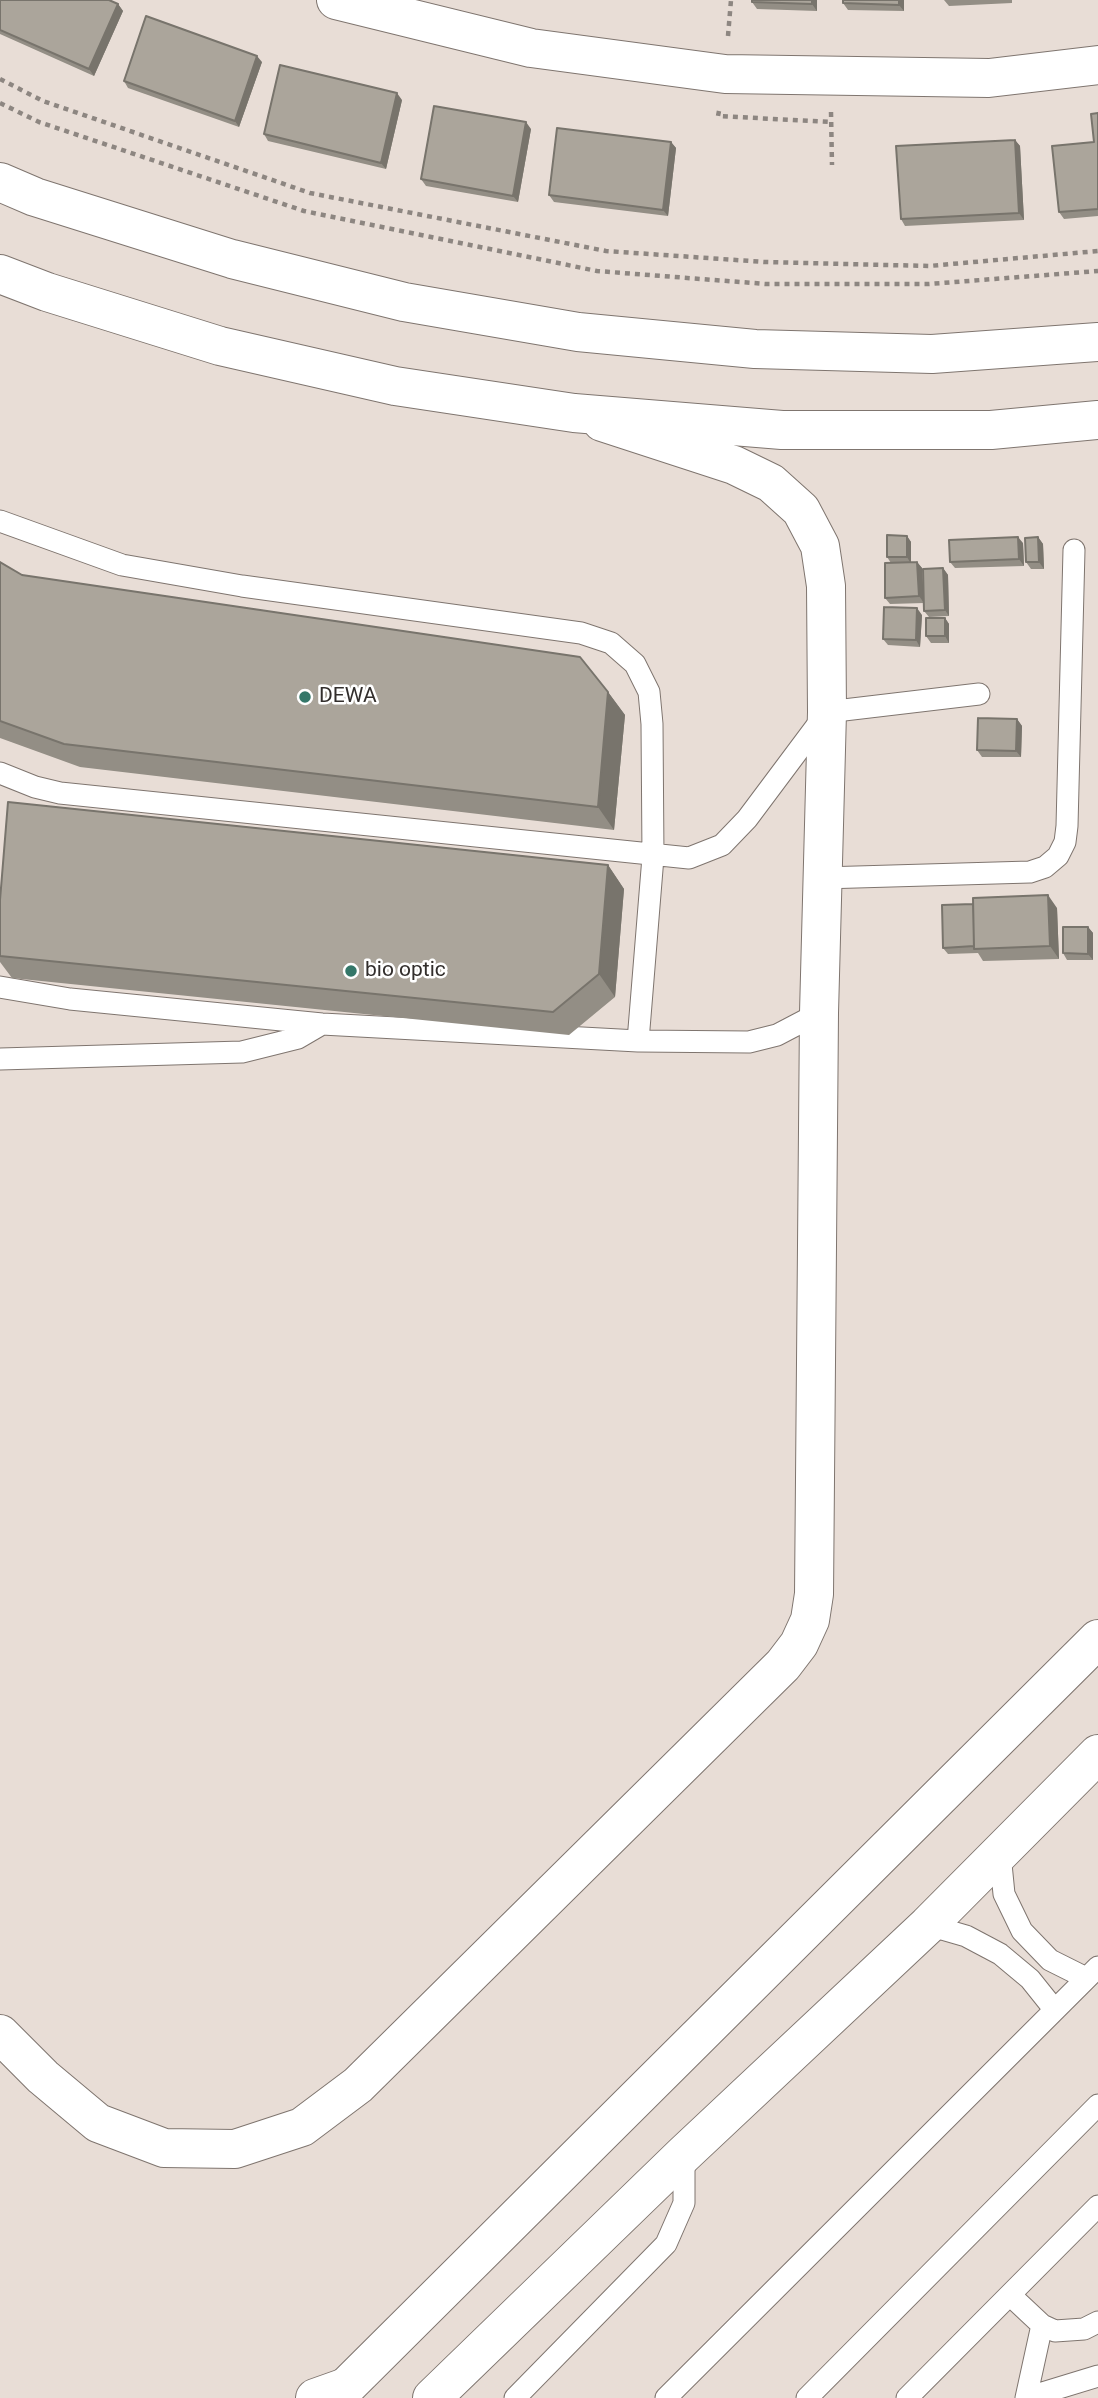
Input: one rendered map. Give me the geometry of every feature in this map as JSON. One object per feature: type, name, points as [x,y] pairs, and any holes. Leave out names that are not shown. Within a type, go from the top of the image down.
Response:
[{"type":"street","points":[[335,0],[531,48],[725,74],[989,78],[1098,65]]},
{"type":"street","points":[[0,182],[35,197],[232,259],[404,302],[578,332],[755,349],[932,354],[1098,342]]},
{"type":"street","points":[[0,274],[47,292],[220,346],[395,386],[574,413],[782,430],[991,430],[1098,420]]},
{"type":"street","points":[[0,2034],[43,2077],[97,2123],[164,2148],[235,2149],[302,2127],[358,2084],[783,1665],[799,1644],[810,1620],[814,1594],[819,1013],[827,712],[826,586],[820,546],[800,510],[771,483],[734,465],[574,413]]},
{"type":"street","points":[[332,2394],[1098,1639]]},
{"type":"street","points":[[432,2398],[684,2154],[928,1925],[1098,1755]]},
{"type":"lane","points":[[0,522],[122,565],[242,586],[581,633],[611,643],[635,664],[649,692],[652,724],[653,857],[638,1041]]},
{"type":"lane","points":[[822,878],[1030,872],[1045,867],[1058,856],[1065,842],[1067,826],[1074,550]]},
{"type":"lane","points":[[0,773],[34,787],[60,793],[653,857],[689,858],[722,845],[747,820],[827,712],[979,694]]},
{"type":"lane","points":[[0,987],[70,999],[322,1024],[638,1041],[749,1042],[777,1035],[819,1013]]},
{"type":"lane","points":[[0,1059],[242,1052],[298,1038],[322,1024]]},
{"type":"lane","points":[[666,2398],[1092,1972],[1050,1959],[1022,1931],[1004,1894],[1000,1853]]},
{"type":"lane","points":[[928,1925],[965,1936],[1000,1954],[1030,1979],[1054,2009]]},
{"type":"lane","points":[[807,2398],[1098,2105]]},
{"type":"lane","points":[[515,2398],[666,2244],[684,2203],[684,2154]]},
{"type":"lane","points":[[906,2398],[1098,2206]]},
{"type":"lane","points":[[1010,2295],[1042,2325],[1055,2331],[1093,2328]]},
{"type":"lane","points":[[1042,2325],[1026,2398],[1098,2376]]},
{"type":"path","points":[[831,76],[832,165]]},
{"type":"path","points":[[0,79],[43,101],[310,193],[606,251],[765,262],[929,266],[1098,251]]},
{"type":"path","points":[[0,103],[39,122],[304,211],[597,271],[766,284],[929,284],[1098,271]]},
{"type":"building","points":[[0,0],[109,0],[118,4],[89,69],[0,30]]},
{"type":"building","points":[[812,0],[812,4],[752,2]]},
{"type":"building","points":[[843,0],[899,0],[899,5],[843,3]]},
{"type":"building","points":[[146,16],[257,56],[235,121],[124,81]]},
{"type":"building","points":[[280,65],[397,93],[381,163],[264,134]]},
{"type":"building","points":[[434,106],[526,122],[513,196],[421,179]]},
{"type":"building","points":[[1098,113],[1098,209],[1059,212],[1052,146],[1094,142],[1091,114]]},
{"type":"building","points":[[557,128],[671,142],[663,210],[549,195]]},
{"type":"building","points":[[1015,140],[1019,213],[901,219],[896,146]]},
{"type":"building","points":[[887,535],[907,536],[907,557],[887,557]]},
{"type":"building","points":[[1018,537],[1019,559],[950,562],[949,540]]},
{"type":"building","points":[[1038,537],[1039,562],[1026,562],[1025,538]]},
{"type":"building","name":"DEWA","points":[[0,562],[22,575],[580,657],[608,692],[598,807],[64,744],[0,721]]},
{"type":"building","points":[[917,562],[919,596],[885,598],[885,563]]},
{"type":"building","points":[[943,568],[945,610],[924,611],[923,569]]},
{"type":"building","points":[[884,607],[917,608],[916,640],[883,639]]},
{"type":"building","points":[[926,618],[945,618],[945,636],[926,636]]},
{"type":"building","points":[[978,718],[1017,719],[1016,751],[977,750]]},
{"type":"building","points":[[8,802],[608,865],[599,974],[553,1012],[0,956],[0,900]]},
{"type":"building","points":[[1048,895],[1050,946],[974,949],[973,898]]},
{"type":"building","points":[[973,904],[974,946],[943,948],[942,905]]},
{"type":"building","points":[[1063,927],[1088,927],[1088,954],[1063,953]]},
{"type":"place","name":"DEWA","points":[[305,697]]},
{"type":"place","name":"bio optic","points":[[351,971]]}]
